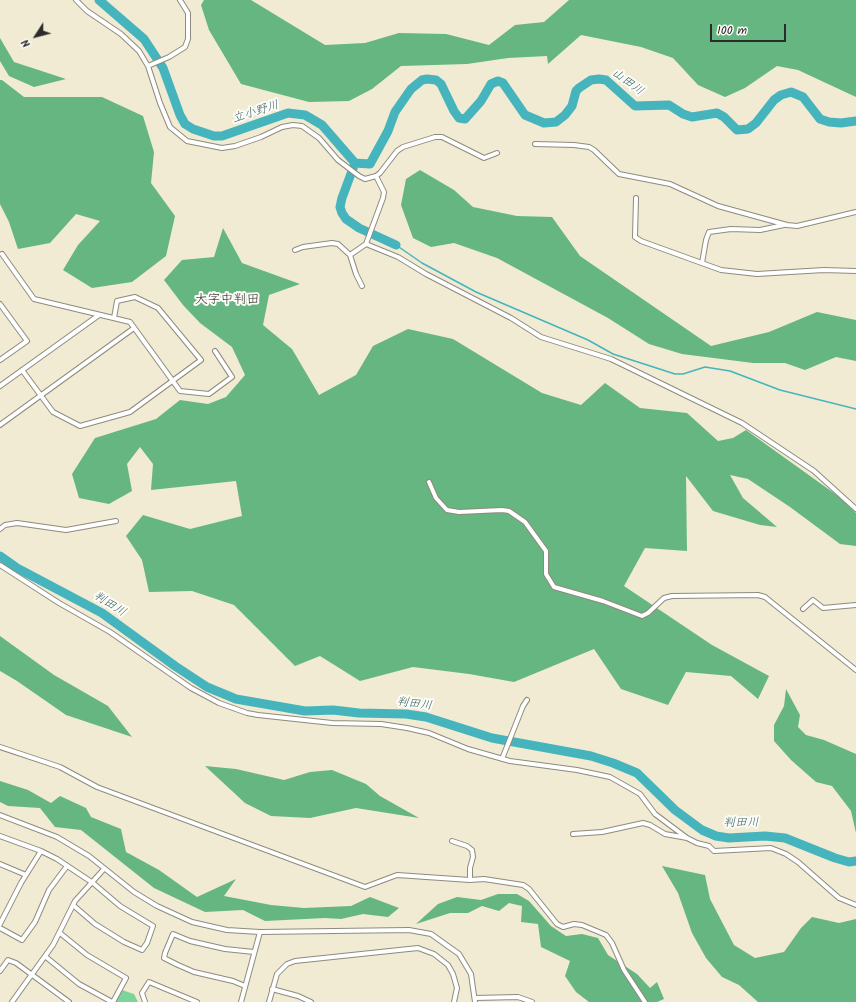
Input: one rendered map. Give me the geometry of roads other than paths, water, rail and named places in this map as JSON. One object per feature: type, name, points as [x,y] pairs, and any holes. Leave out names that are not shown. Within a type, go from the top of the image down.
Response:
[{"type":"street","points":[[76,0],[87,11],[98,17],[132,42],[148,66],[160,103],[170,126],[187,141],[222,148],[235,146],[261,137],[282,127],[293,125],[302,126],[310,130],[338,160],[365,179],[376,176],[397,151],[403,147],[435,137],[442,137],[484,158],[497,153]]},
{"type":"street","points":[[148,66],[169,57],[185,47],[188,39],[188,13],[180,0]]},
{"type":"street","points":[[535,144],[589,147],[620,174],[670,184],[718,206],[786,225],[797,226],[856,212]]},
{"type":"street","points":[[350,255],[366,244],[383,198],[384,192],[376,176]]},
{"type":"street","points":[[636,198],[635,237],[641,241],[721,270],[740,273],[824,270],[856,271]]},
{"type":"street","points":[[702,263],[709,232],[731,229],[760,230],[786,225]]},
{"type":"street","points":[[296,250],[303,247],[332,243],[338,244],[350,255],[356,274],[362,286]]},
{"type":"street","points":[[366,244],[398,257],[432,278],[511,318],[541,338],[611,359],[742,423],[814,471],[856,509]]},
{"type":"street","points":[[2,254],[34,299],[130,322],[180,391],[209,394],[232,377],[215,352]]},
{"type":"street","points":[[22,370],[53,412],[80,426],[130,412],[201,360],[158,308],[135,297],[117,301],[114,318]]},
{"type":"street","points":[[0,304],[27,341],[0,360]]},
{"type":"street","points":[[0,386],[99,315]]},
{"type":"street","points":[[0,425],[134,328]]},
{"type":"street","points":[[429,482],[436,498],[447,510],[459,512],[509,511],[525,522],[546,551],[546,574],[554,587],[603,601],[642,616],[648,613],[664,598],[672,596],[758,595],[765,597],[856,670]]},
{"type":"street","points":[[0,529],[5,525],[17,522],[66,530],[116,522]]},
{"type":"street","points":[[0,566],[110,632],[207,698],[233,708],[258,715],[332,723],[381,724],[407,728],[429,733],[468,749],[502,759],[577,770],[610,777],[640,794],[655,814],[687,838]]},
{"type":"street","points":[[803,608],[813,600],[823,608],[856,605]]},
{"type":"street","points":[[502,759],[523,706],[527,700]]},
{"type":"street","points":[[0,747],[60,767],[97,787],[365,887],[397,875],[470,880],[484,879],[523,885],[529,889],[557,924],[563,927],[574,924],[582,925],[606,935],[612,943],[624,970],[645,1002]]},
{"type":"street","points":[[0,815],[57,837],[89,856],[134,892],[156,906],[192,922],[227,930],[260,932],[409,930],[431,934],[459,954],[471,974],[475,1000],[518,997],[532,1002]]},
{"type":"street","points":[[573,834],[602,832],[643,824],[650,825],[665,834],[687,838],[709,846],[714,851],[771,848],[786,854],[798,862],[839,898],[856,905]]},
{"type":"street","points":[[0,836],[41,851],[67,866],[93,883],[120,906],[153,926],[147,943],[142,950],[106,931],[73,906]]},
{"type":"street","points":[[452,841],[467,846],[472,850],[473,857],[470,868],[470,880]]},
{"type":"street","points":[[0,924],[26,875],[41,851]]},
{"type":"street","points":[[0,864],[26,875]]},
{"type":"street","points":[[0,928],[22,940],[35,922],[49,890],[67,866]]},
{"type":"street","points":[[12,1002],[46,957],[73,906],[104,869]]},
{"type":"street","points":[[241,1002],[260,932]]},
{"type":"street","points":[[46,957],[79,984],[113,1002],[126,978],[87,955],[60,933]]},
{"type":"street","points":[[245,986],[233,981],[194,972],[164,958],[165,953],[173,934],[190,941],[225,949],[254,952]]},
{"type":"street","points":[[269,1002],[277,974],[281,968],[295,961],[418,948],[434,954],[448,965],[453,974],[457,988],[454,1002]]},
{"type":"street","points":[[0,971],[8,960],[32,974],[69,1002]]},
{"type":"street","points":[[145,1002],[142,993],[149,982],[197,1002]]},
{"type":"street","points":[[272,989],[298,996],[311,1002]]},
{"type":"waterway","name":"立小野川","points":[[99,0],[144,39],[163,68],[180,115],[185,124],[193,129],[214,136],[222,136],[288,113],[305,115],[322,125],[355,163]]},
{"type":"waterway","name":"山田川","points":[[355,163],[370,164],[388,131],[395,112],[411,89],[422,80],[427,79],[436,80],[441,84],[454,111],[459,118],[465,119],[481,101],[491,84],[498,81],[503,83],[525,115],[544,123],[556,122],[565,115],[572,106],[576,91],[591,80],[599,79],[606,80],[635,106],[669,105],[683,114],[692,117],[717,113],[724,117],[737,130],[748,129],[756,123],[774,100],[781,95],[791,92],[803,97],[820,119],[829,122],[841,123],[856,121]]},
{"type":"waterway","name":"立小野川","points":[[355,163],[342,198],[340,207],[342,213],[346,219],[359,228],[396,245]]},
{"type":"waterway","points":[[396,245],[422,263],[476,292],[588,340],[613,354],[675,374],[683,374],[705,367],[730,371],[780,390],[856,409]]},
{"type":"waterway","name":"判田川","points":[[0,556],[17,568],[102,613],[175,666],[207,687],[236,699],[305,711],[333,710],[359,713],[406,714],[426,717],[492,738],[591,756],[637,773],[675,810],[702,830],[716,836],[729,838],[765,836],[785,838],[835,858],[849,862],[856,861]]},
{"type":"district","name":"大字中判田","points":[[227,301]]}]
